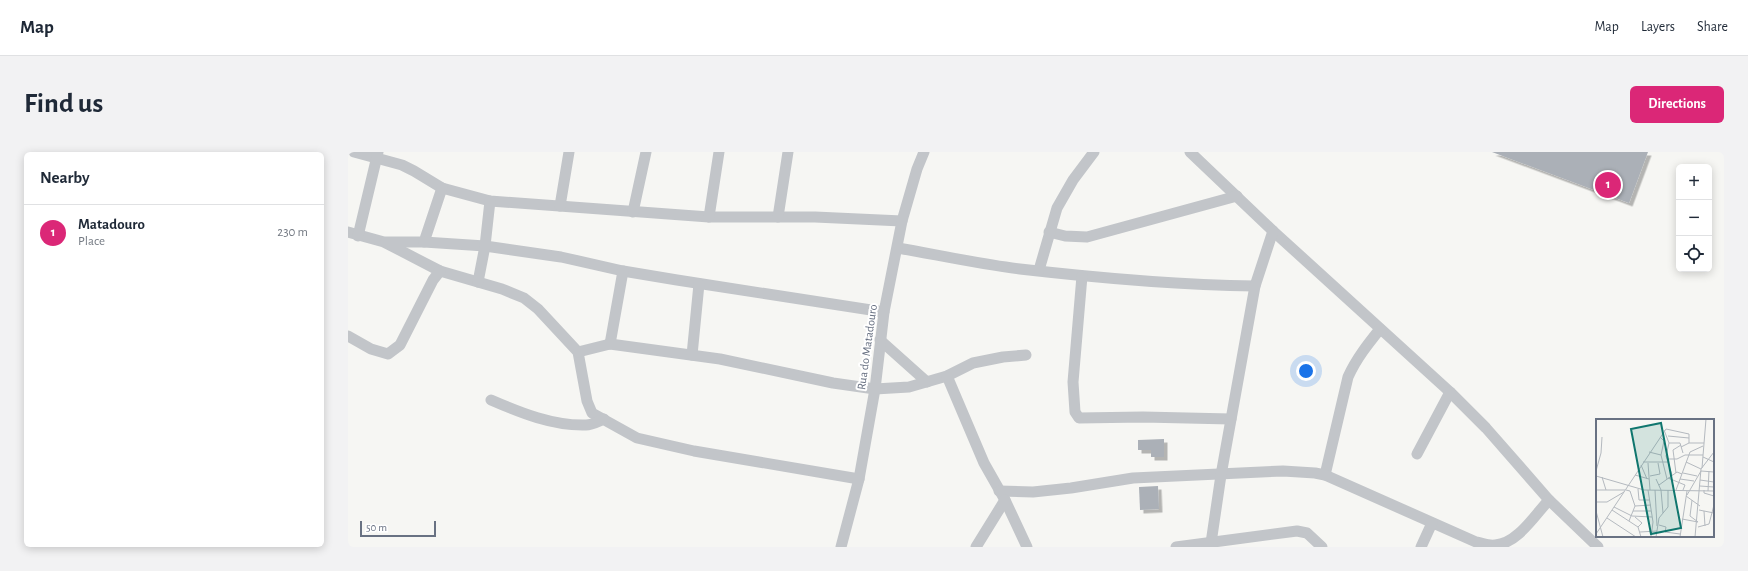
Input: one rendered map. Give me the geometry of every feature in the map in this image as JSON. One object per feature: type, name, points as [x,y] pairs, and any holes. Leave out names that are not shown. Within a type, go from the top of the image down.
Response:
[{"type":"street","points":[[354,152],[377,155],[414,171],[442,188],[490,201],[709,218],[815,217],[902,221]]},
{"type":"street","points":[[560,206],[569,152]]},
{"type":"street","points":[[633,212],[646,152]]},
{"type":"street","points":[[709,218],[718,152]]},
{"type":"street","points":[[778,217],[788,152]]},
{"type":"street","name":"Rua do Matadouro","points":[[841,547],[859,479],[874,389],[884,312],[898,248],[902,221],[917,169],[924,152]]},
{"type":"street","points":[[1039,270],[1057,208],[1073,180],[1094,152]]},
{"type":"street","points":[[1190,152],[1273,231],[1450,392],[1486,428],[1549,500],[1598,547]]},
{"type":"street","points":[[377,155],[353,234],[384,242],[440,271],[502,289],[524,298],[543,314],[578,352],[587,401],[592,413],[637,438],[694,450],[859,479]]},
{"type":"street","points":[[424,242],[442,188]]},
{"type":"street","points":[[1049,232],[1065,236],[1087,237],[1237,196]]},
{"type":"street","points":[[478,282],[486,246],[490,201]]},
{"type":"street","points":[[1211,543],[1221,475],[1255,286],[1273,231]]},
{"type":"street","points":[[384,242],[424,242],[486,246],[562,257],[623,271],[699,284],[884,312]]},
{"type":"street","points":[[898,248],[1019,268],[1082,276],[1224,286],[1255,286]]},
{"type":"street","points":[[348,336],[371,349],[388,354],[400,345],[433,280],[440,271]]},
{"type":"street","points":[[610,344],[623,271]]},
{"type":"street","points":[[1082,276],[1073,382],[1075,412],[1079,418],[1143,417],[1231,419]]},
{"type":"street","points":[[692,355],[699,284]]},
{"type":"street","points":[[1325,475],[1348,377],[1364,349],[1380,329]]},
{"type":"street","points":[[880,340],[927,382]]},
{"type":"street","points":[[578,352],[610,344],[720,359],[833,383],[874,389],[909,387],[947,376],[973,363],[1003,357],[1026,355]]},
{"type":"street","points":[[947,376],[984,463],[1002,495],[1027,547]]},
{"type":"street","points":[[1417,454],[1450,392]]},
{"type":"street","points":[[491,400],[530,417],[588,425],[604,419]]},
{"type":"street","points":[[1002,495],[1071,488],[1133,478],[1283,471],[1315,473],[1325,475],[1476,542],[1494,546],[1506,543],[1518,535],[1549,500]]},
{"type":"street","points":[[976,547],[1002,495]]},
{"type":"street","points":[[1421,547],[1432,523]]},
{"type":"street","points":[[1176,547],[1211,543],[1247,543],[1297,531],[1307,532],[1322,547]]},
{"type":"building","points":[[1492,152],[1648,152],[1629,203]]},
{"type":"building","points":[[1164,439],[1164,457],[1151,457],[1151,450],[1138,450],[1138,440]]},
{"type":"building","points":[[1158,486],[1159,509],[1140,510],[1139,487]]},
{"type":"place","name":"Matadouro","points":[[1608,185]]}]
